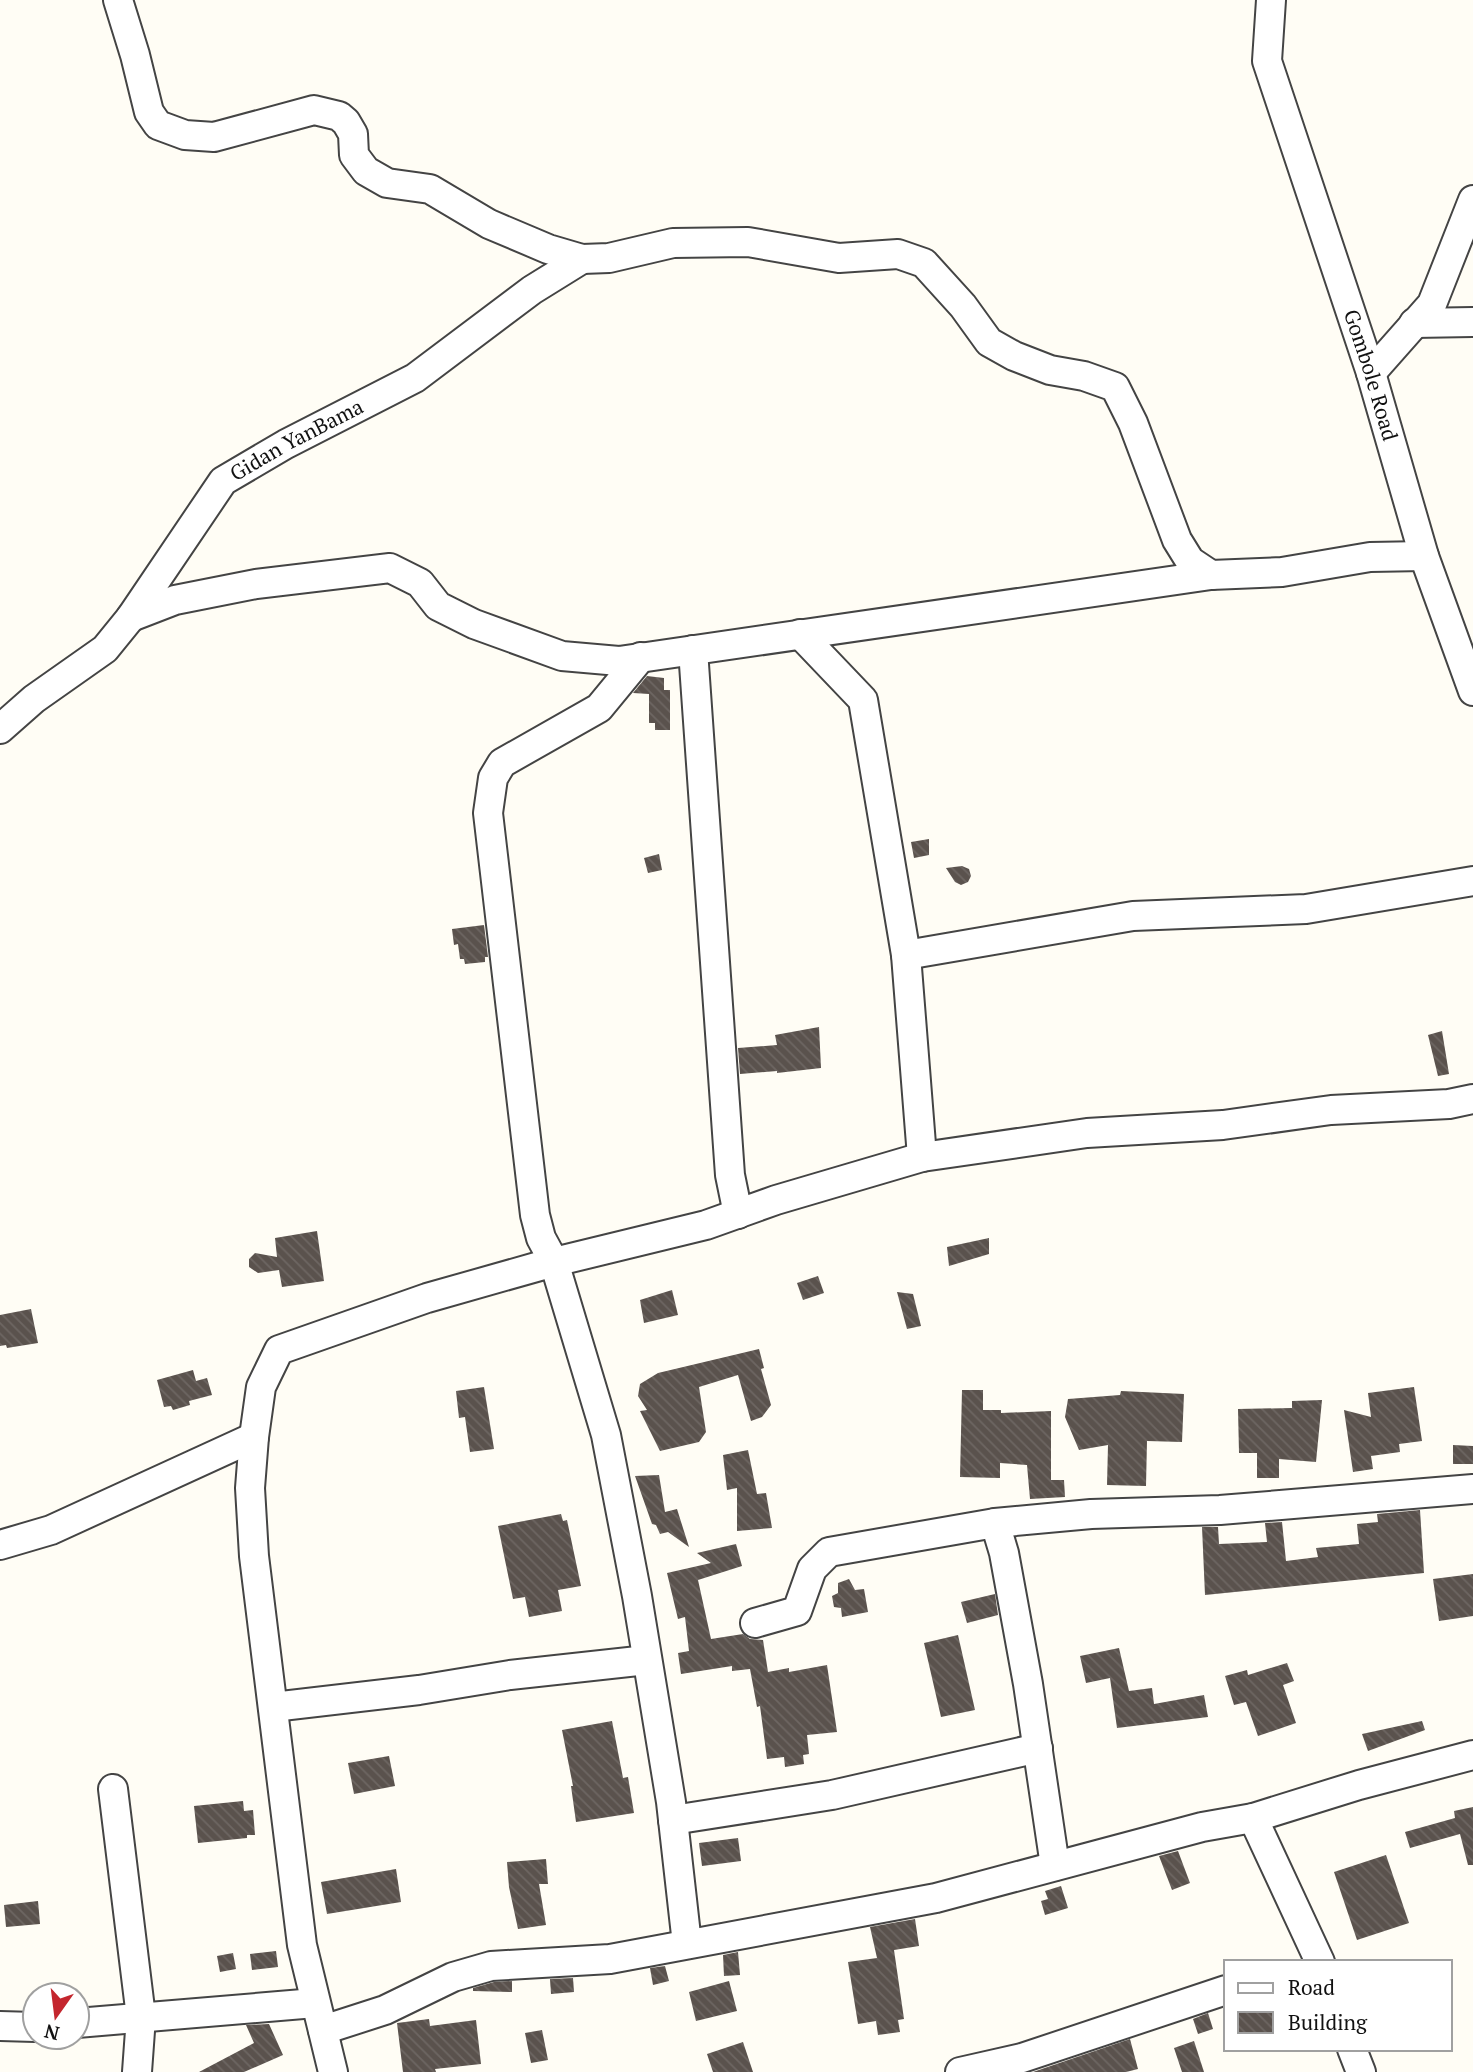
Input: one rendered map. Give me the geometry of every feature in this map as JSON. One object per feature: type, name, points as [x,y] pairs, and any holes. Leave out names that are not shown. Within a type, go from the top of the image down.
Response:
[{"type":"street","points":[[118,0],[149,112],[158,125],[184,135],[214,137],[314,110],[339,116],[353,134],[354,155],[366,171],[387,183],[430,189],[489,225],[548,249],[582,259],[609,258],[673,243],[748,242],[839,258],[898,254],[923,263],[964,306],[989,342],[1014,356],[1050,370],[1084,376],[1115,387],[1133,423],[1177,540],[1190,562],[1211,575]]},
{"type":"street","name":"Gombole Road","points":[[1271,0],[1267,61],[1371,373],[1424,556],[1473,691]]},
{"type":"street","points":[[1371,373],[1432,303],[1473,200]]},
{"type":"street","name":"Gidan YanBama","points":[[0,729],[34,699],[105,649],[131,617],[222,481],[286,444],[415,378],[532,289],[582,259]]},
{"type":"street","points":[[1414,323],[1473,322]]},
{"type":"street","points":[[131,617],[175,600],[256,584],[390,568],[420,583],[438,606],[474,624],[562,656],[619,661],[1211,575],[1282,572],[1370,557],[1424,556]]},
{"type":"street","points":[[800,634],[863,700],[906,955],[922,1157]]},
{"type":"street","points":[[693,650],[730,1175],[738,1214]]},
{"type":"street","points":[[641,657],[599,708],[502,763],[493,778],[488,813],[535,1215],[541,1238],[554,1262],[606,1436],[673,1820],[687,1944]]},
{"type":"street","points":[[906,955],[1133,916],[1306,909],[1473,881]]},
{"type":"street","points":[[333,2072],[302,1945],[254,1556],[250,1488],[254,1437],[261,1387],[279,1350],[427,1298],[554,1262],[706,1225],[776,1200],[922,1157],[1087,1133],[1223,1125],[1331,1110],[1449,1104],[1473,1099]]},
{"type":"street","points":[[0,1545],[51,1530],[254,1437]]},
{"type":"street","points":[[755,1623],[797,1611],[812,1569],[829,1552],[995,1523],[1091,1514],[1220,1510],[1473,1489]]},
{"type":"street","points":[[995,1523],[1004,1553],[1038,1748],[1055,1866]]},
{"type":"street","points":[[273,1707],[419,1690],[510,1675],[647,1660]]},
{"type":"street","points":[[673,1820],[832,1794],[1038,1748]]},
{"type":"street","points":[[323,2030],[385,2010],[453,1977],[491,1966],[610,1959],[936,1898],[1202,1827],[1253,1818],[1359,1785],[1473,1755]]},
{"type":"street","points":[[113,1789],[141,2017],[137,2072]]},
{"type":"street","points":[[1253,1818],[1317,1960]]},
{"type":"street","points":[[960,2072],[1024,2065],[1224,1991]]},
{"type":"street","points":[[91,2022],[315,2003]]},
{"type":"street","points":[[0,2026],[21,2027]]},
{"type":"street","points":[[1353,2051],[1361,2072]]},
{"type":"building","points":[[647,676],[664,678],[664,690],[670,690],[670,730],[655,730],[655,723],[649,723],[649,694],[633,693]]},
{"type":"building","points":[[929,839],[929,855],[914,858],[911,842]]},
{"type":"building","points":[[659,854],[662,870],[648,873],[644,858]]},
{"type":"building","points":[[962,866],[969,869],[971,876],[968,882],[961,885],[955,882],[946,868]]},
{"type":"building","points":[[484,925],[488,957],[485,957],[485,962],[465,964],[464,959],[460,959],[458,944],[454,945],[452,929]]},
{"type":"building","points":[[819,1027],[821,1068],[740,1074],[738,1048],[777,1045],[775,1035]]},
{"type":"building","points":[[1442,1031],[1449,1074],[1438,1076],[1428,1035]]},
{"type":"building","points":[[317,1231],[324,1281],[282,1287],[279,1270],[258,1273],[249,1267],[249,1259],[255,1253],[277,1257],[275,1238]]},
{"type":"building","points":[[989,1238],[989,1254],[949,1266],[947,1247]]},
{"type":"building","points":[[818,1276],[824,1293],[803,1300],[797,1283]]},
{"type":"building","points":[[672,1290],[678,1315],[644,1323],[640,1300]]},
{"type":"building","points":[[897,1292],[913,1294],[921,1326],[907,1329]]},
{"type":"building","points":[[31,1309],[38,1343],[7,1348],[6,1345],[0,1346],[0,1315]]},
{"type":"building","points":[[759,1349],[764,1368],[761,1369],[771,1405],[762,1417],[751,1421],[738,1375],[699,1387],[706,1432],[699,1442],[660,1451],[640,1411],[647,1410],[638,1396],[640,1384],[658,1373]]},
{"type":"building","points":[[193,1370],[196,1381],[207,1378],[212,1395],[189,1401],[190,1405],[173,1410],[171,1406],[164,1407],[157,1380]]},
{"type":"building","points":[[484,1387],[494,1449],[470,1452],[465,1417],[459,1418],[456,1391]]},
{"type":"building","points":[[1414,1387],[1422,1441],[1399,1444],[1400,1452],[1371,1456],[1373,1469],[1353,1472],[1344,1410],[1371,1417],[1368,1393]]},
{"type":"building","points":[[962,1390],[983,1390],[983,1410],[1001,1410],[1001,1413],[1051,1411],[1051,1480],[1064,1480],[1065,1497],[1030,1499],[1027,1465],[1000,1463],[1000,1478],[960,1477]]},
{"type":"building","points":[[1121,1391],[1184,1394],[1182,1442],[1147,1441],[1146,1486],[1107,1485],[1108,1445],[1079,1450],[1065,1417],[1068,1399],[1120,1395]]},
{"type":"building","points":[[1322,1400],[1316,1462],[1279,1459],[1279,1478],[1257,1478],[1257,1453],[1239,1453],[1238,1409],[1292,1408],[1292,1401]]},
{"type":"building","points":[[1453,1445],[1473,1446],[1473,1464],[1453,1464]]},
{"type":"building","points":[[748,1450],[757,1494],[766,1493],[772,1528],[737,1531],[737,1488],[727,1490],[723,1455]]},
{"type":"building","points":[[659,1475],[665,1512],[677,1509],[689,1547],[668,1532],[660,1534],[656,1525],[652,1524],[635,1476]]},
{"type":"building","points":[[1420,1510],[1424,1573],[1205,1595],[1202,1527],[1218,1527],[1219,1544],[1267,1542],[1265,1523],[1282,1522],[1286,1561],[1318,1557],[1316,1548],[1359,1544],[1357,1524],[1378,1522],[1377,1514]]},
{"type":"building","points":[[561,1514],[563,1521],[567,1520],[581,1586],[558,1590],[562,1611],[529,1617],[525,1597],[513,1599],[498,1526]]},
{"type":"building","points":[[736,1544],[742,1566],[698,1580],[711,1639],[743,1634],[750,1639],[763,1640],[768,1672],[789,1668],[789,1672],[827,1665],[837,1732],[807,1735],[809,1754],[803,1755],[804,1764],[785,1767],[784,1757],[767,1759],[760,1706],[757,1707],[750,1669],[732,1671],[732,1666],[681,1674],[678,1653],[689,1651],[685,1617],[678,1619],[667,1573],[711,1563],[697,1553]]},
{"type":"building","points":[[1473,1574],[1473,1616],[1439,1621],[1433,1579]]},
{"type":"building","points":[[849,1579],[855,1590],[864,1589],[868,1612],[842,1617],[841,1608],[834,1607],[832,1596],[838,1593],[838,1583]]},
{"type":"building","points":[[995,1594],[998,1615],[967,1623],[961,1602]]},
{"type":"building","points":[[958,1635],[975,1710],[941,1717],[924,1643]]},
{"type":"building","points":[[1119,1648],[1129,1691],[1152,1688],[1154,1704],[1204,1695],[1208,1717],[1117,1728],[1110,1678],[1086,1683],[1080,1656]]},
{"type":"building","points":[[1287,1663],[1294,1681],[1283,1685],[1296,1723],[1258,1736],[1246,1702],[1234,1705],[1225,1676],[1247,1670],[1248,1675]]},
{"type":"building","points":[[612,1721],[623,1778],[628,1777],[634,1813],[576,1822],[573,1786],[562,1730]]},
{"type":"building","points":[[1422,1721],[1425,1730],[1368,1751],[1362,1734]]},
{"type":"building","points":[[389,1756],[395,1786],[354,1794],[348,1763]]},
{"type":"building","points":[[243,1801],[244,1811],[253,1810],[255,1835],[198,1843],[194,1806]]},
{"type":"building","points":[[1473,1807],[1473,1865],[1468,1865],[1460,1834],[1410,1848],[1405,1832],[1455,1818],[1454,1811]]},
{"type":"building","points":[[738,1838],[741,1861],[702,1866],[699,1843]]},
{"type":"building","points":[[1178,1851],[1190,1883],[1172,1890],[1159,1856]]},
{"type":"building","points":[[1386,1855],[1409,1923],[1357,1940],[1334,1872]]},
{"type":"building","points":[[546,1859],[548,1884],[539,1884],[546,1925],[518,1929],[507,1862]]},
{"type":"building","points":[[396,1869],[401,1902],[327,1914],[321,1882]]},
{"type":"building","points":[[1061,1886],[1068,1908],[1045,1915],[1041,1901],[1048,1899],[1045,1891]]},
{"type":"building","points":[[38,1901],[40,1924],[6,1927],[4,1905]]},
{"type":"building","points":[[915,1919],[919,1946],[894,1950],[904,2019],[898,2020],[900,2032],[878,2035],[876,2021],[858,2024],[848,1962],[877,1958],[870,1927]]},
{"type":"building","points":[[276,1951],[278,1967],[252,1970],[250,1954]]},
{"type":"building","points":[[738,1952],[740,1975],[724,1976],[723,1955]]},
{"type":"building","points":[[233,1953],[236,1969],[220,1972],[217,1956]]},
{"type":"building","points":[[665,1966],[669,1981],[653,1985],[650,1968]]},
{"type":"building","points":[[573,1978],[574,1992],[551,1994],[550,1979]]},
{"type":"building","points":[[512,1981],[512,1992],[473,1991],[473,1988],[494,1982]]},
{"type":"building","points":[[729,1981],[737,2011],[696,2021],[689,1992]]},
{"type":"building","points":[[1208,2013],[1213,2029],[1198,2034],[1193,2019]]},
{"type":"building","points":[[429,2019],[430,2026],[476,2020],[481,2064],[435,2069],[436,2072],[403,2072],[397,2023]]},
{"type":"building","points":[[269,2024],[283,2055],[244,2072],[199,2072],[254,2043],[246,2025]]},
{"type":"building","points":[[542,2030],[548,2060],[531,2063],[525,2033]]},
{"type":"building","points":[[1130,2039],[1138,2069],[1126,2072],[1033,2072]]},
{"type":"building","points":[[1194,2041],[1204,2072],[1182,2072],[1174,2048]]},
{"type":"building","points":[[743,2042],[753,2072],[713,2072],[707,2054]]}]
